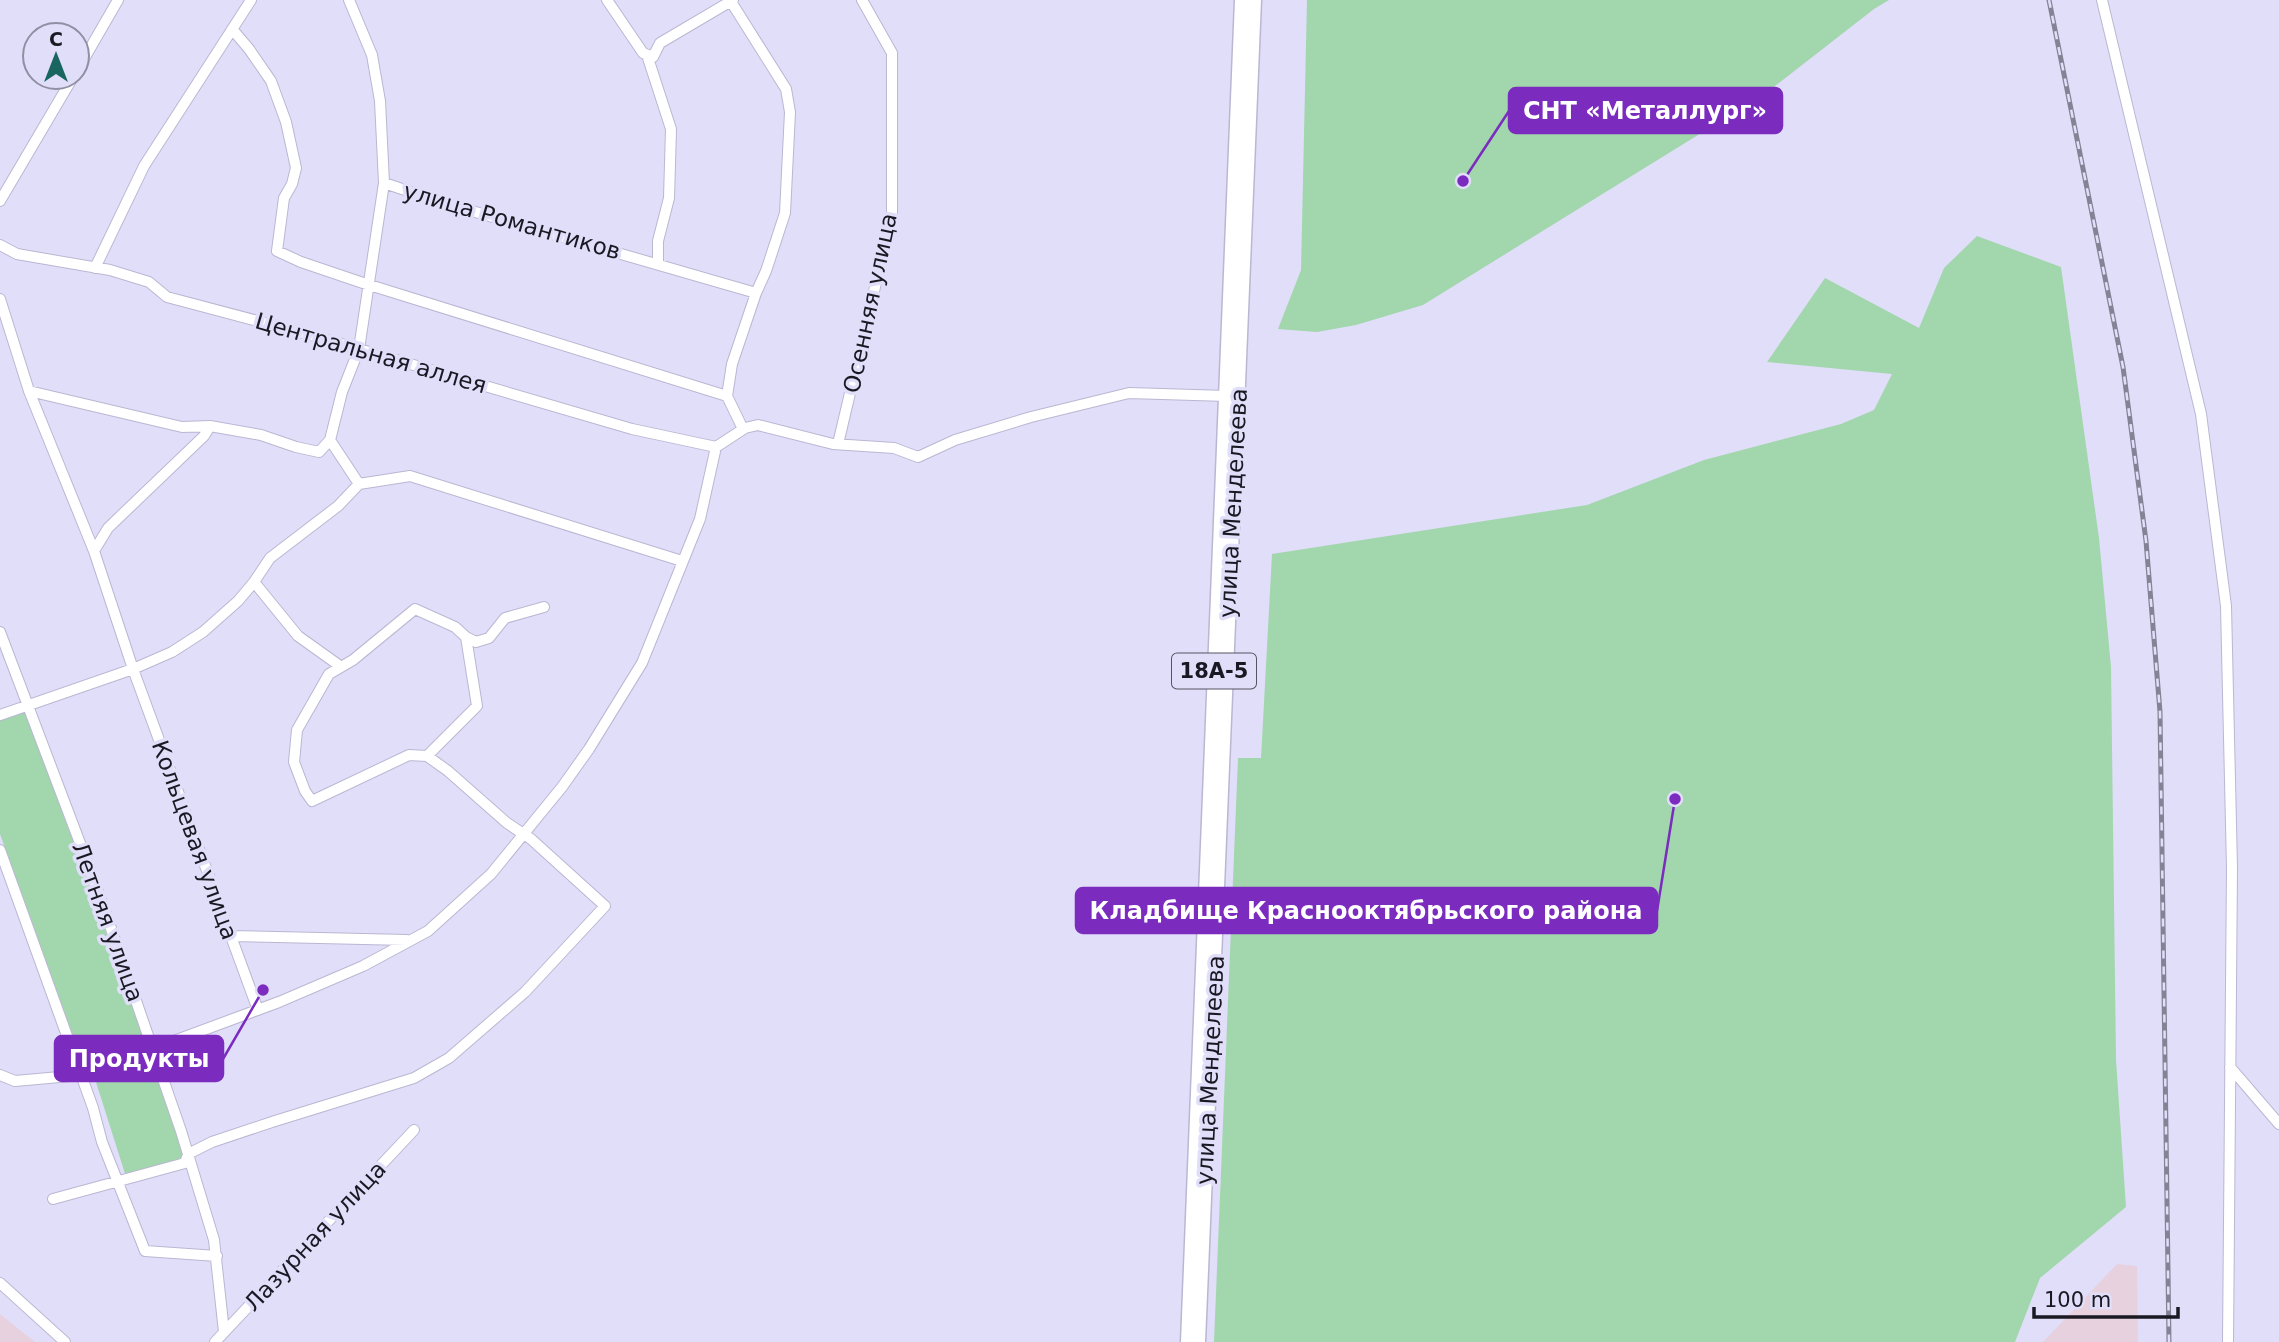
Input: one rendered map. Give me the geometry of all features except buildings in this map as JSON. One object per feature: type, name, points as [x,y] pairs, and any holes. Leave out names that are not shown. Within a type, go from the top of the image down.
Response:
[{"type":"highway","name":"улица Менделеева","points":[[1188,1342],[1242,0]]},
{"type":"highway","name":"улица Менделеева","points":[[1198,1342],[1254,0]]},
{"type":"street","points":[[91,47],[118,0]]},
{"type":"street","points":[[94,268],[144,166],[251,0]]},
{"type":"street","name":"улица Романтиков","points":[[350,0],[372,55],[380,101],[384,183],[756,293]]},
{"type":"street","points":[[607,0],[643,53],[653,57],[660,43],[731,0],[786,89],[790,112],[785,213],[732,364],[727,396],[743,429]]},
{"type":"street","name":"Осенняя улица","points":[[838,444],[892,215],[892,52],[862,0]]},
{"type":"street","points":[[2102,0],[2201,414],[2226,606],[2232,868],[2228,1342]]},
{"type":"street","points":[[232,29],[250,49],[271,81],[286,122],[296,168],[292,184],[284,198],[277,251],[301,262],[368,284],[727,396]]},
{"type":"street","points":[[647,55],[671,129],[669,198],[659,240],[658,264]]},
{"type":"street","points":[[0,201],[65,91]]},
{"type":"street","points":[[29,391],[182,427],[210,426],[261,435],[319,452],[330,440],[342,392],[359,349],[384,183]]},
{"type":"street","name":"Центральная аллея","points":[[0,245],[17,254],[94,268],[149,282],[167,298],[359,349],[632,429],[716,447]]},
{"type":"street","name":"Кольцевая улица","points":[[0,299],[29,391],[94,551],[133,669],[258,1010]]},
{"type":"street","points":[[0,1075],[15,1081],[82,1075],[258,1010],[363,966],[428,931],[491,874],[562,788],[589,749],[642,663],[700,519],[716,447],[743,429],[758,425],[838,444],[894,448],[918,457],[955,440],[1031,417],[1129,393],[1227,396]]},
{"type":"street","points":[[94,551],[108,528],[204,436],[210,426]]},
{"type":"street","points":[[330,440],[359,484]]},
{"type":"street","points":[[0,715],[133,669],[172,652],[203,632],[237,601],[270,558],[338,506],[359,484],[410,476],[682,561]]},
{"type":"street","points":[[254,582],[298,636],[341,666]]},
{"type":"street","points":[[53,1199],[185,1163],[188,1154],[212,1142],[414,1078],[449,1058],[525,992],[605,906],[531,839],[427,755],[408,755],[313,801],[305,791],[294,762],[297,730],[329,674],[353,660],[415,609],[455,626],[476,642],[489,638],[505,618],[544,607]]},
{"type":"street","name":"Летняя улица","points":[[0,632],[97,888],[188,1154],[214,1240],[224,1332]]},
{"type":"street","points":[[427,755],[477,706],[466,637]]},
{"type":"street","points":[[0,850],[82,1075],[117,1181],[145,1251],[217,1256]]},
{"type":"street","points":[[229,936],[411,940]]},
{"type":"street","points":[[2230,1068],[2279,1125]]},
{"type":"street","name":"Лазурная улица","points":[[215,1342],[414,1130]]},
{"type":"street","points":[[0,1283],[65,1342]]},
{"type":"shaded area","points":[[2117,1264],[2137,1266],[2138,1342],[2043,1342]]},
{"type":"shaded area","points":[[0,1314],[35,1342],[0,1342]]},
{"type":"green space","points":[[1307,0],[1889,0],[1766,93],[1423,305],[1356,325],[1317,332],[1278,329],[1301,270]]},
{"type":"green space","points":[[1977,236],[2061,267],[2099,538],[2111,667],[2116,1060],[2126,1207],[2040,1278],[2015,1342],[1214,1342],[1238,758],[1261,758],[1272,554],[1587,505],[1704,460],[1841,424],[1874,410],[1892,374],[1767,362],[1825,278],[1919,328],[1944,268]]},
{"type":"green space","points":[[26,711],[147,1046],[85,1069],[0,834],[0,720]]},
{"type":"green space","points":[[153,1063],[188,1166],[127,1180],[95,1079]]},
{"type":"railway","points":[[2049,0],[2123,367],[2146,541],[2160,712],[2169,1342]]},
{"type":"place","name":"СНТ «Металлург»","points":[[1463,181]]},
{"type":"place","name":"Кладбище Краснооктябрьского района","points":[[1675,799]]},
{"type":"place","name":"Продукты","points":[[263,990]]}]
